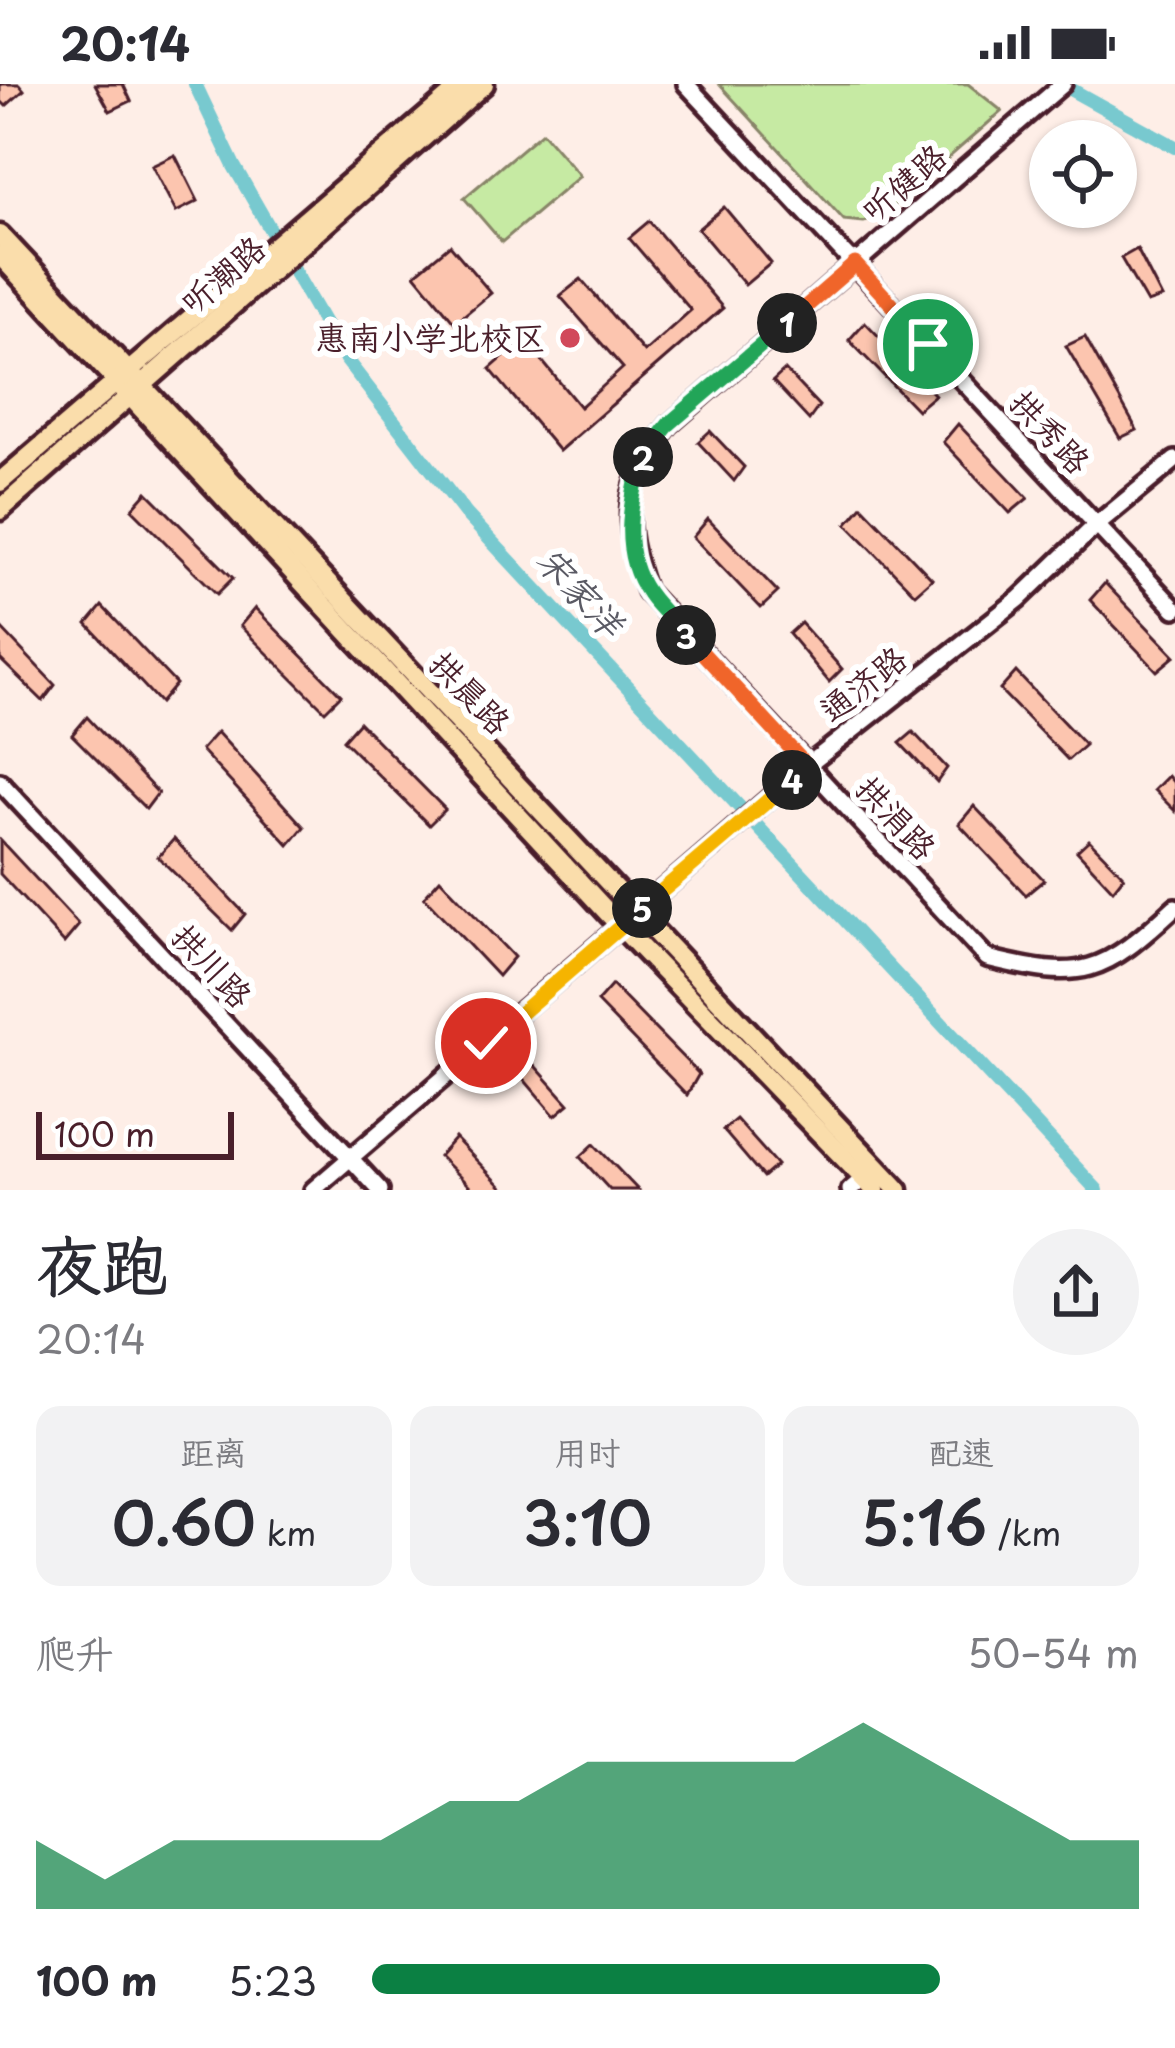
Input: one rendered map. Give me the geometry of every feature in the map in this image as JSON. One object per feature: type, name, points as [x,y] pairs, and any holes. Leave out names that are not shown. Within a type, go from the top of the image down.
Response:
[{"type":"main road","name":"听潮路","points":[[0,510],[135,391],[464,84]]},
{"type":"main road","name":"听潮路","points":[[320,218],[484,84]]},
{"type":"main road","name":"拱晨路","points":[[0,236],[621,927],[863,1186]]},
{"type":"main road","name":"拱晨路","points":[[0,255],[122,375]]},
{"type":"main road","name":"听潮路","points":[[0,482],[122,375],[245,284]]},
{"type":"main road","name":"拱晨路","points":[[135,391],[638,911],[898,1190]]},
{"type":"street","name":"拱秀路","points":[[686,84],[1175,609]]},
{"type":"street","name":"听健路","points":[[632,550],[628,505],[644,456],[669,424],[1063,84]]},
{"type":"street","name":"通济路","points":[[313,1190],[807,766],[1019,599],[1096,525],[1175,460]]},
{"type":"street","name":"拱涓路","points":[[632,550],[646,591],[987,958],[1048,973],[1103,966],[1175,907]]},
{"type":"street","name":"拱川路","points":[[0,782],[380,1190]]},
{"type":"green space","points":[[719,84],[968,84],[1002,111],[882,216],[864,222],[844,220]]},
{"type":"green space","points":[[542,132],[580,176],[502,242],[464,198]]},
{"type":"building","points":[[0,84],[19,84],[24,90],[6,106],[0,100]]},
{"type":"building","points":[[95,84],[123,84],[131,101],[110,111]]},
{"type":"building","points":[[175,155],[198,201],[176,212],[152,166]]},
{"type":"building","points":[[724,207],[771,263],[745,285],[698,229]]},
{"type":"building","points":[[649,221],[723,308],[559,451],[490,369],[524,339],[580,407],[623,368],[560,296],[581,279],[644,352],[691,310],[629,238]]},
{"type":"building","points":[[450,245],[491,293],[455,323],[415,274]]},
{"type":"building","points":[[1137,249],[1162,298],[1147,303],[1121,258]]},
{"type":"building","points":[[865,322],[935,395],[917,410],[849,340]]},
{"type":"building","points":[[1085,337],[1137,430],[1120,438],[1066,346]]},
{"type":"building","points":[[785,370],[819,406],[809,420],[773,381]]},
{"type":"building","points":[[958,424],[1028,498],[1010,513],[943,442]]},
{"type":"building","points":[[710,431],[744,467],[734,481],[698,442]]},
{"type":"building","points":[[147,492],[233,578],[217,594],[132,509]]},
{"type":"building","points":[[862,506],[932,579],[915,594],[847,524]]},
{"type":"building","points":[[708,519],[778,592],[761,608],[693,537]]},
{"type":"building","points":[[1105,583],[1175,656],[1157,671],[1090,600]]},
{"type":"building","points":[[102,606],[176,684],[160,703],[87,624]]},
{"type":"building","points":[[255,608],[341,695],[325,711],[240,626]]},
{"type":"building","points":[[801,623],[842,669],[829,682],[789,634]]},
{"type":"building","points":[[0,627],[55,685],[43,701],[0,659]]},
{"type":"building","points":[[1016,672],[1085,745],[1068,760],[1000,690]]},
{"type":"building","points":[[87,717],[158,793],[146,809],[72,735]]},
{"type":"building","points":[[359,722],[445,809],[429,825],[343,740]]},
{"type":"building","points":[[217,732],[304,827],[289,845],[201,750]]},
{"type":"building","points":[[913,732],[947,768],[937,782],[900,743]]},
{"type":"building","points":[[1168,776],[1175,784],[1175,811],[1154,790]]},
{"type":"building","points":[[974,806],[1044,880],[1026,895],[959,824]]},
{"type":"building","points":[[174,839],[245,914],[232,930],[158,857]]},
{"type":"building","points":[[0,840],[79,925],[64,943],[0,874]]},
{"type":"building","points":[[1089,840],[1124,876],[1113,890],[1077,851]]},
{"type":"building","points":[[440,879],[514,957],[498,976],[424,897]]},
{"type":"building","points":[[612,985],[699,1074],[687,1095],[597,1002]]},
{"type":"building","points":[[528,1058],[569,1104],[555,1116],[515,1069]]},
{"type":"building","points":[[736,1119],[777,1165],[763,1177],[723,1130]]},
{"type":"building","points":[[455,1138],[505,1190],[473,1190],[439,1156]]},
{"type":"building","points":[[594,1144],[638,1190],[610,1190],[580,1157]]},
{"type":"waterway","name":"宋家洋","points":[[195,84],[234,166],[341,353],[466,514],[1097,1190]]},
{"type":"waterway","points":[[1061,84],[1175,147]]},
{"type":"place","name":"惠南小学北校区","points":[[570,338]]},
{"type":"route","points":[[486,1043],[807,766],[646,591],[632,550],[628,505],[644,456],[669,424],[855,264],[928,344]]}]
